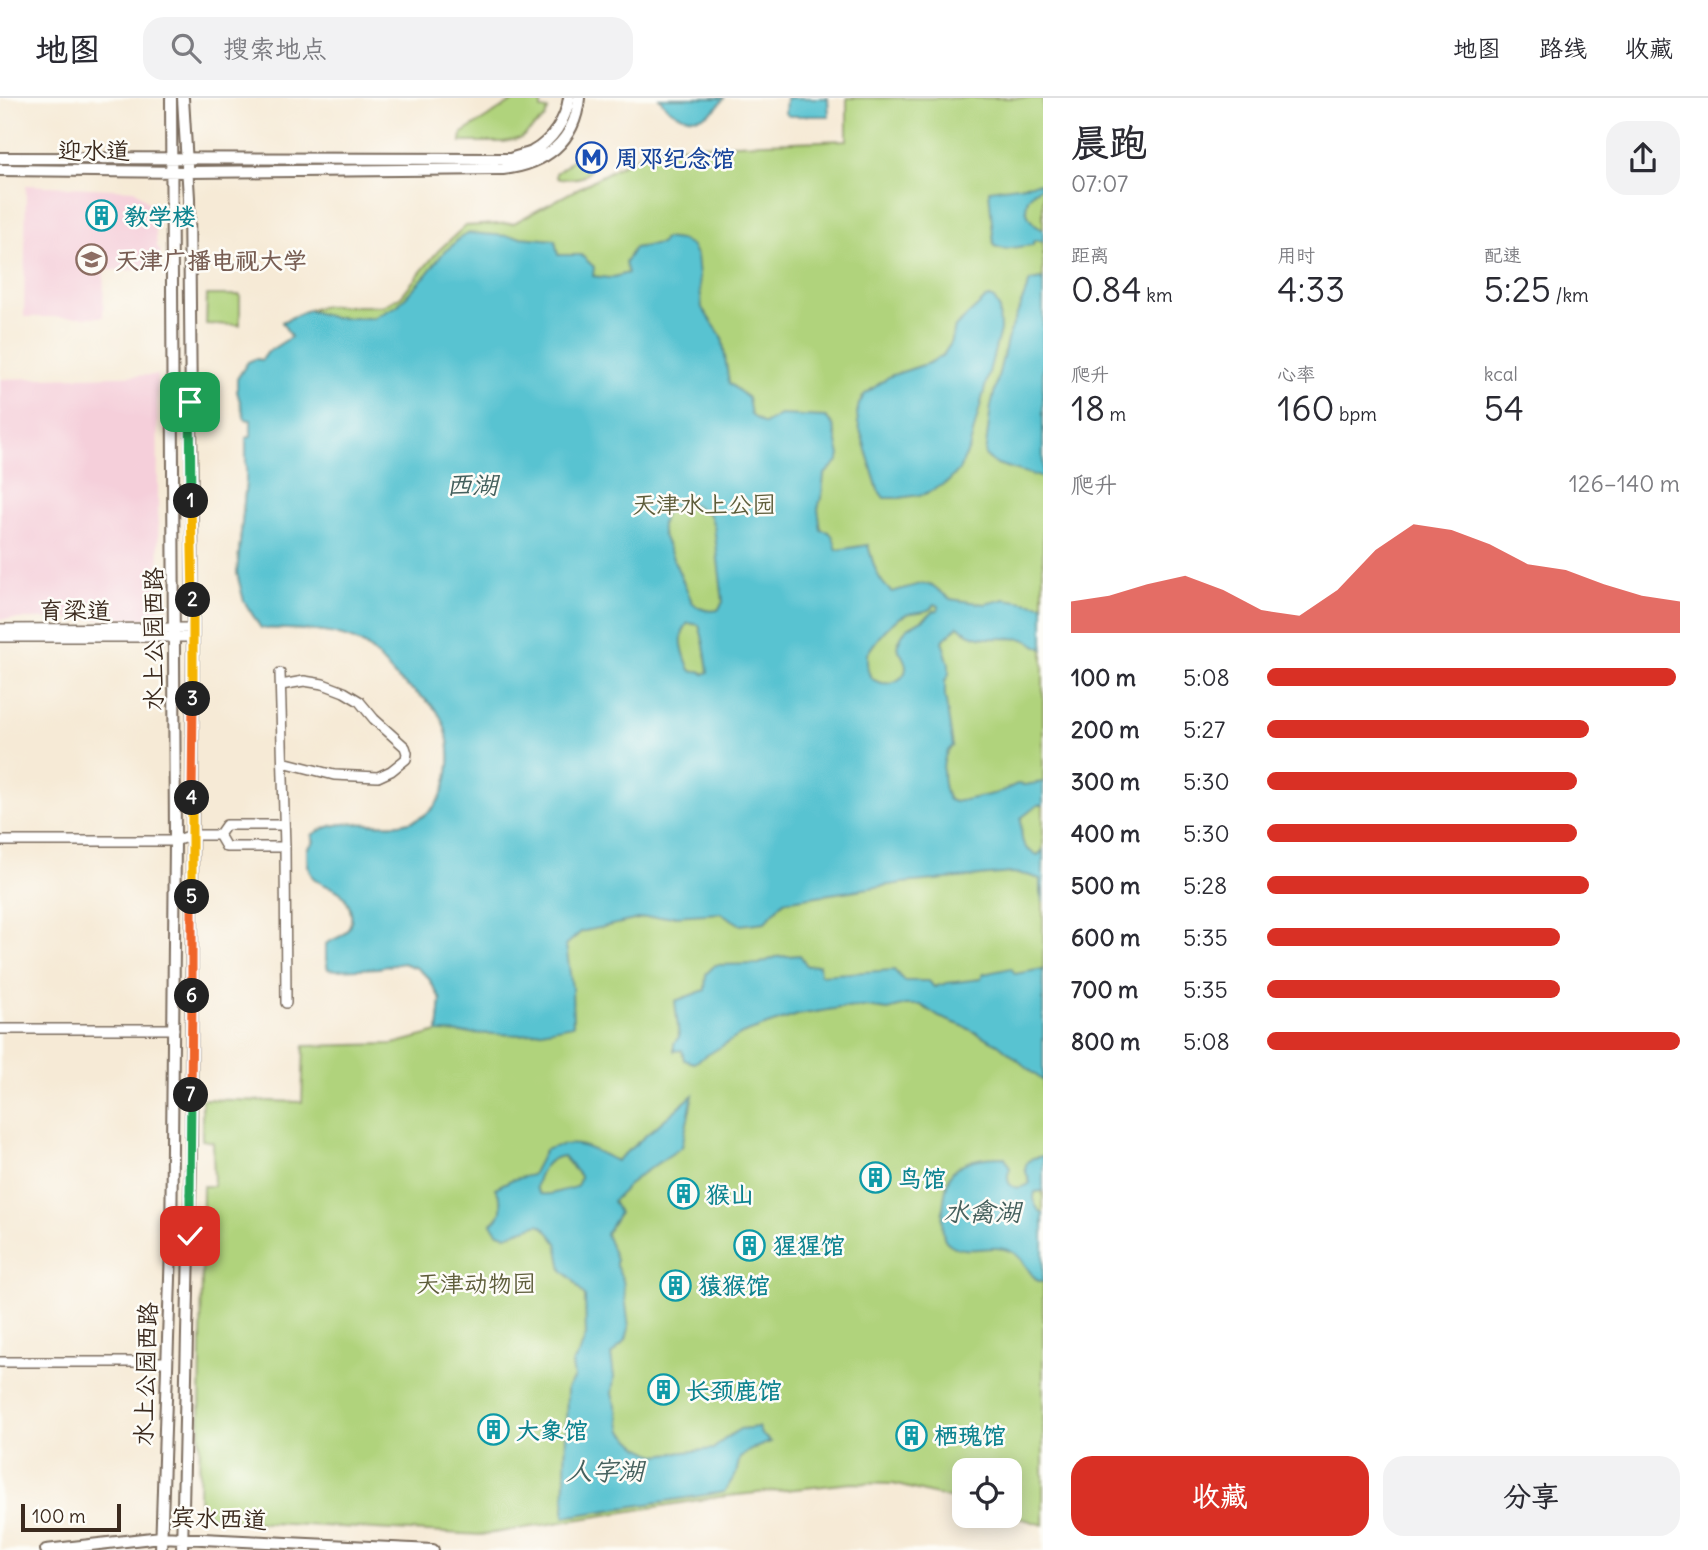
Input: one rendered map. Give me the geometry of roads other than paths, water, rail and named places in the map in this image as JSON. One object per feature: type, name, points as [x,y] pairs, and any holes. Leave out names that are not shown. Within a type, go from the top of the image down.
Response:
[{"type":"main road","name":"水上公园西路","points":[[161,1550],[171,1248],[174,1030],[171,98]]},
{"type":"main road","name":"水上公园西路","points":[[182,1550],[191,1150],[193,633],[188,172],[183,98]]},
{"type":"main road","points":[[170,159],[510,159],[531,152],[548,140],[564,117],[569,98]]},
{"type":"main road","points":[[188,172],[515,168],[539,159],[566,138],[575,120],[579,98]]},
{"type":"main road","name":"迎水道","points":[[0,158],[170,159]]},
{"type":"main road","name":"迎水道","points":[[0,170],[188,172]]},
{"type":"main road","name":"宾水西道","points":[[46,1550],[161,1537],[433,1550]]},
{"type":"street","name":"育梁道","points":[[0,629],[193,633]]},
{"type":"street","points":[[0,637],[174,633]]},
{"type":"street","points":[[281,673],[286,1003]]},
{"type":"street","points":[[281,685],[304,681],[323,684],[344,692],[359,701],[374,719],[405,747],[407,753],[406,759],[378,777],[334,775],[283,761]]},
{"type":"street","points":[[219,835],[226,825],[284,825]]},
{"type":"street","points":[[0,841],[175,841],[192,835],[219,835]]},
{"type":"street","points":[[219,835],[226,848],[285,847]]},
{"type":"street","points":[[0,1029],[174,1030]]},
{"type":"street","points":[[0,1362],[167,1362]]},
{"type":"water","points":[[659,98],[724,98],[713,111],[691,118],[676,113]]},
{"type":"water","points":[[786,98],[828,98],[829,116],[789,116],[785,113]]},
{"type":"water","points":[[1039,183],[1042,187],[1030,196],[1026,208],[1031,220],[1043,230],[1043,242],[1036,240],[1033,245],[1004,249],[994,246],[989,190]]},
{"type":"water","name":"西湖","points":[[470,233],[555,240],[558,255],[581,255],[594,267],[593,276],[610,278],[628,273],[625,263],[634,248],[660,244],[665,238],[681,240],[691,245],[697,256],[702,308],[722,337],[729,383],[748,398],[751,415],[764,424],[780,415],[826,417],[833,425],[840,455],[838,461],[824,475],[818,509],[821,530],[829,532],[833,537],[837,550],[868,545],[879,577],[892,592],[920,584],[932,585],[950,599],[985,604],[1005,599],[1043,605],[1043,649],[1023,639],[981,637],[958,626],[942,641],[949,664],[945,696],[953,746],[945,756],[944,763],[943,779],[949,800],[955,802],[998,793],[1017,784],[1043,782],[1043,805],[1038,805],[1021,818],[1024,845],[1038,855],[1043,850],[1043,902],[1040,879],[1012,873],[903,883],[784,901],[765,922],[741,925],[721,913],[643,918],[581,932],[566,945],[572,988],[573,1025],[521,1035],[438,1032],[441,1000],[428,977],[417,968],[403,963],[378,968],[328,969],[326,944],[345,933],[351,923],[351,913],[341,893],[318,882],[310,873],[307,849],[314,842],[312,835],[327,827],[342,824],[403,824],[417,820],[430,811],[444,790],[448,776],[447,734],[437,711],[428,701],[396,677],[366,646],[325,632],[261,628],[244,601],[237,573],[246,482],[246,438],[251,437],[251,420],[245,419],[237,391],[237,379],[248,362],[262,360],[268,352],[291,337],[282,322],[308,310],[334,318],[373,318],[397,306],[459,238]],"holes":[[[693,504],[710,515],[714,526],[723,602],[718,610],[704,610],[692,602],[662,533],[663,518],[668,510]],[[935,604],[939,606],[938,610],[908,628],[900,638],[897,647],[906,667],[902,677],[886,683],[875,681],[868,672],[867,654],[879,637],[899,618]],[[688,623],[699,625],[708,672],[704,674],[690,670],[682,646],[684,628]]]},
{"type":"water","points":[[1043,279],[1043,478],[994,463],[985,455],[991,406],[1007,340],[1030,281]]},
{"type":"water","points":[[990,297],[999,307],[1000,330],[969,449],[959,470],[948,482],[925,494],[884,498],[878,490],[858,423],[859,404],[864,395],[890,376],[929,363],[943,355],[951,343],[955,327]]},
{"type":"water","points":[[800,955],[807,966],[819,965],[820,975],[894,970],[904,981],[929,981],[934,987],[981,979],[983,974],[1011,968],[1015,974],[1043,969],[1043,1081],[998,1044],[939,1017],[921,1005],[906,1005],[888,1010],[840,1008],[798,1015],[742,1034],[694,1063],[684,1060],[682,1050],[674,1051],[674,1043],[679,1037],[675,1001],[705,990],[706,974],[715,965],[759,964],[776,957]]},
{"type":"water","name":"人字湖","points":[[693,1095],[682,1147],[637,1177],[613,1201],[619,1213],[606,1234],[623,1280],[629,1328],[626,1340],[611,1355],[614,1377],[612,1394],[622,1431],[639,1447],[655,1455],[713,1449],[740,1429],[758,1427],[761,1434],[771,1442],[740,1457],[736,1474],[724,1492],[564,1517],[567,1388],[574,1378],[572,1364],[586,1335],[585,1297],[562,1270],[557,1243],[546,1229],[539,1224],[507,1235],[498,1233],[491,1224],[501,1212],[500,1198],[495,1188],[511,1180],[532,1175],[545,1150],[555,1146],[582,1146],[616,1161]],"holes":[[[563,1156],[580,1176],[576,1187],[570,1189],[540,1194],[536,1188],[544,1167],[557,1157]]]},
{"type":"water","name":"水禽湖","points":[[1043,1156],[1043,1191],[1035,1192],[1034,1202],[1043,1214],[1043,1282],[1035,1278],[1018,1256],[1007,1250],[958,1248],[946,1241],[943,1231],[944,1202],[954,1170],[971,1161],[1005,1157],[1010,1168],[1009,1183],[1014,1187],[1021,1187],[1030,1183],[1025,1169],[1027,1162]]},
{"type":"place","name":"周邓纪念馆","points":[[592,158]]},
{"type":"place","name":"教学楼","points":[[101,216]]},
{"type":"place","name":"天津广播电视大学","points":[[92,260]]},
{"type":"place","name":"鸟馆","points":[[875,1178]]},
{"type":"place","name":"猴山","points":[[683,1194]]},
{"type":"place","name":"猩猩馆","points":[[750,1245]]},
{"type":"place","name":"猿猴馆","points":[[675,1285]]},
{"type":"place","name":"长颈鹿馆","points":[[663,1390]]},
{"type":"place","name":"大象馆","points":[[493,1430]]},
{"type":"place","name":"栖瑰馆","points":[[911,1435]]},
{"type":"park label","name":"天津水上公园","points":[[704,504]]},
{"type":"park label","name":"天津动物园","points":[[476,1283]]}]
